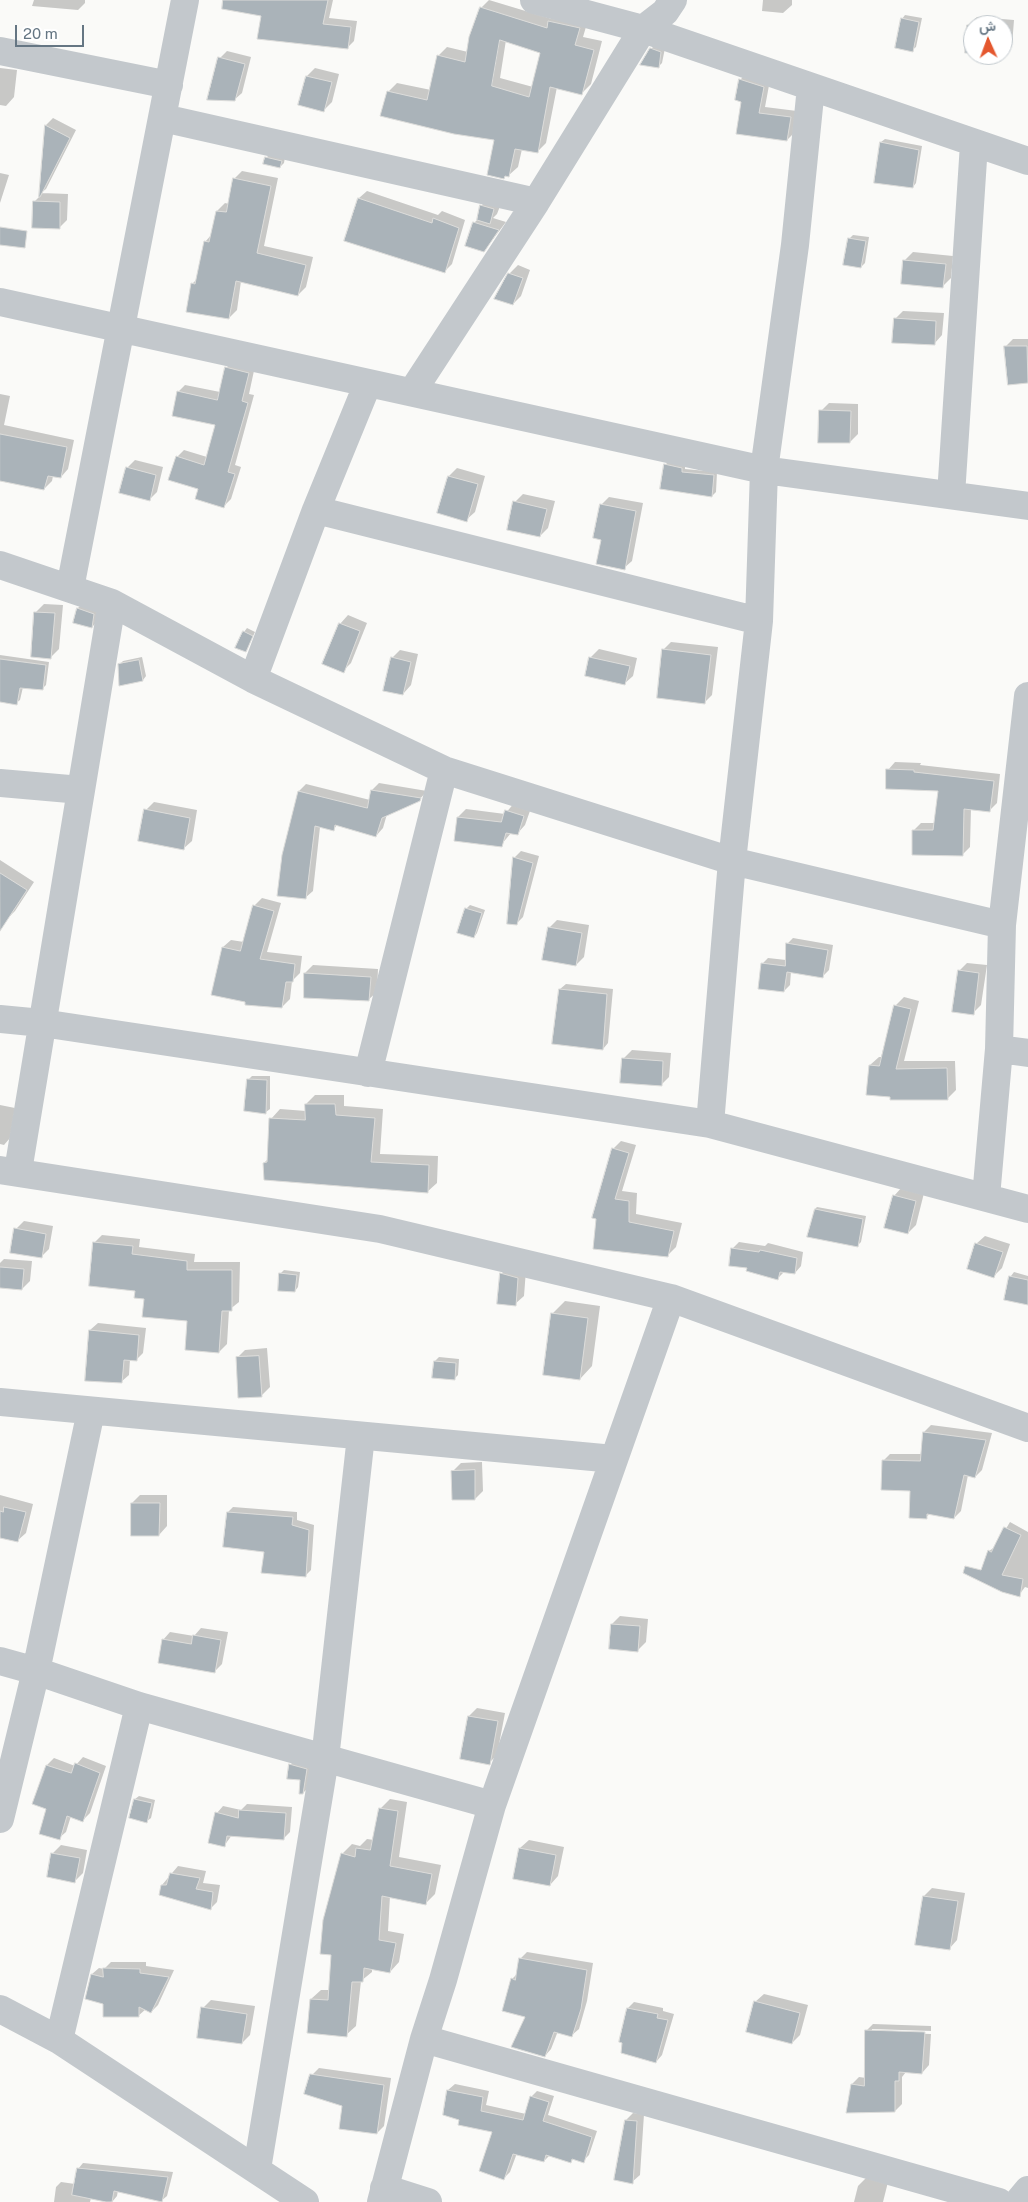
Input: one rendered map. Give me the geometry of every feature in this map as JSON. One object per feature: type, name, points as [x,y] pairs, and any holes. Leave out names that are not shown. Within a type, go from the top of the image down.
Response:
[{"type":"street","points":[[70,588],[120,328],[170,85],[185,0]]},
{"type":"street","points":[[534,0],[644,29],[1028,161]]},
{"type":"street","points":[[412,392],[536,202],[644,29],[665,12],[673,0]]},
{"type":"street","points":[[0,51],[170,85]]},
{"type":"street","points":[[710,1124],[732,861],[759,621],[764,470],[795,245],[812,88]]},
{"type":"street","points":[[163,118],[536,202]]},
{"type":"street","points":[[951,496],[974,144]]},
{"type":"street","points":[[0,302],[764,470],[1028,506]]},
{"type":"street","points":[[253,678],[316,510],[368,383]]},
{"type":"street","points":[[316,510],[759,621]]},
{"type":"street","points":[[0,565],[112,603],[253,678],[444,770],[732,861],[1002,925]]},
{"type":"street","points":[[112,603],[42,1023],[9,1171],[380,1229],[671,1298],[1028,1428]]},
{"type":"street","points":[[986,1197],[999,1049],[1002,925],[1017,880],[1028,696]]},
{"type":"street","points":[[368,1073],[444,770]]},
{"type":"street","points":[[0,783],[81,790]]},
{"type":"street","points":[[0,1019],[42,1023],[710,1124],[1028,1209]]},
{"type":"street","points":[[999,1049],[1028,1053]]},
{"type":"street","points":[[428,2202],[382,2195],[424,2039],[443,1980],[492,1806],[671,1298]]},
{"type":"street","points":[[0,1402],[614,1459]]},
{"type":"street","points":[[0,1819],[36,1671],[91,1411]]},
{"type":"street","points":[[257,2169],[325,1759],[361,1436]]},
{"type":"street","points":[[0,1661],[36,1671],[139,1706],[492,1806]]},
{"type":"street","points":[[59,2040],[139,1706]]},
{"type":"street","points":[[0,2009],[59,2040],[257,2169],[304,2202]]},
{"type":"street","points":[[424,2039],[999,2202]]},
{"type":"street","points":[[1018,2202],[1028,2190]]},
{"type":"building","points":[[223,0],[328,0],[323,24],[351,27],[348,49],[257,39],[261,16],[222,9]]},
{"type":"building","points":[[480,7],[547,28],[548,21],[580,28],[575,45],[594,50],[582,95],[550,87],[538,153],[515,149],[509,177],[505,176],[504,179],[487,175],[494,140],[454,134],[380,116],[387,91],[427,100],[437,55],[465,62],[469,37]],"holes":[[[500,40],[540,53],[529,97],[492,86]]]},
{"type":"building","points":[[901,18],[919,22],[913,52],[895,48]]},
{"type":"building","points":[[650,48],[661,52],[659,68],[640,65]]},
{"type":"building","points":[[218,57],[245,64],[235,101],[207,100]]},
{"type":"building","points":[[306,76],[332,82],[324,112],[298,105]]},
{"type":"building","points":[[739,79],[764,87],[759,113],[791,117],[787,141],[736,134],[741,102],[735,100]]},
{"type":"building","points":[[45,125],[70,138],[39,197]]},
{"type":"building","points":[[880,142],[919,150],[913,188],[874,183]]},
{"type":"building","points":[[265,157],[282,161],[280,168],[263,164]]},
{"type":"building","points":[[233,178],[271,186],[257,253],[306,265],[298,296],[236,281],[229,319],[186,312],[191,283],[195,284],[204,241],[209,242],[216,211],[226,212]]},
{"type":"building","points":[[358,198],[432,223],[433,218],[459,228],[445,273],[344,241]]},
{"type":"building","points":[[33,201],[60,202],[60,229],[32,228]]},
{"type":"building","points":[[480,205],[494,209],[490,224],[477,220]]},
{"type":"building","points":[[473,222],[499,230],[484,252],[465,246]]},
{"type":"building","points":[[0,227],[27,231],[25,248],[0,245]]},
{"type":"building","points":[[848,238],[866,241],[861,268],[843,265]]},
{"type":"building","points":[[903,260],[946,264],[943,288],[901,284]]},
{"type":"building","points":[[508,273],[523,278],[513,305],[494,299]]},
{"type":"building","points":[[894,318],[936,321],[935,345],[892,343]]},
{"type":"building","points":[[1004,346],[1027,346],[1028,383],[1008,385]]},
{"type":"building","points":[[225,367],[249,373],[242,401],[248,403],[228,472],[235,474],[224,508],[195,499],[198,489],[168,480],[176,456],[204,465],[215,425],[172,416],[177,391],[217,400]]},
{"type":"building","points":[[819,410],[851,411],[850,443],[818,443]]},
{"type":"building","points":[[0,434],[67,447],[61,478],[48,476],[44,490],[0,481]]},
{"type":"building","points":[[664,464],[682,468],[682,472],[714,475],[712,497],[660,489]]},
{"type":"building","points":[[126,467],[156,475],[150,501],[119,493]]},
{"type":"building","points":[[448,476],[478,484],[467,522],[437,513]]},
{"type":"building","points":[[513,501],[547,509],[540,537],[507,530]]},
{"type":"building","points":[[600,504],[636,511],[625,570],[596,564],[601,540],[593,538]]},
{"type":"building","points":[[77,608],[94,614],[92,628],[73,623]]},
{"type":"building","points":[[34,612],[55,613],[51,659],[31,657]]},
{"type":"building","points":[[339,623],[360,631],[344,673],[322,664]]},
{"type":"building","points":[[243,631],[253,636],[246,652],[235,648]]},
{"type":"building","points":[[662,649],[711,655],[705,704],[657,698]]},
{"type":"building","points":[[391,657],[411,662],[403,695],[383,691]]},
{"type":"building","points":[[589,657],[630,666],[625,685],[585,676]]},
{"type":"building","points":[[0,659],[46,665],[43,690],[20,688],[17,705],[0,702]]},
{"type":"building","points":[[139,660],[143,681],[119,686],[118,664]]},
{"type":"building","points":[[886,769],[914,770],[914,772],[994,781],[990,812],[964,809],[963,856],[912,855],[912,830],[933,830],[938,791],[886,789]]},
{"type":"building","points":[[371,790],[421,798],[420,801],[382,818],[376,837],[335,825],[334,831],[315,826],[306,899],[277,896],[282,855],[298,791],[367,808]]},
{"type":"building","points":[[144,809],[190,818],[184,850],[138,841]]},
{"type":"building","points":[[505,810],[524,816],[518,835],[506,833],[502,847],[454,841],[457,817],[501,822]]},
{"type":"building","points":[[513,857],[533,863],[517,925],[507,924]]},
{"type":"building","points":[[0,873],[27,890],[0,931]]},
{"type":"building","points":[[253,905],[274,911],[260,959],[295,964],[293,982],[286,982],[282,1008],[245,1005],[245,1002],[211,995],[222,947],[240,951]]},
{"type":"building","points":[[465,908],[482,913],[474,938],[457,933]]},
{"type":"building","points":[[548,927],[582,933],[576,966],[542,960]]},
{"type":"building","points":[[786,943],[828,950],[823,978],[787,972],[784,992],[758,989],[761,963],[785,966]]},
{"type":"building","points":[[958,970],[979,973],[974,1015],[952,1012]]},
{"type":"building","points":[[304,973],[371,977],[369,1001],[304,998]]},
{"type":"building","points":[[559,989],[607,994],[603,1050],[552,1044]]},
{"type":"building","points":[[894,1005],[911,1009],[896,1069],[947,1068],[948,1100],[890,1100],[890,1097],[866,1095],[869,1065],[879,1066]]},
{"type":"building","points":[[622,1058],[663,1061],[662,1086],[620,1083]]},
{"type":"building","points":[[247,1079],[267,1080],[266,1114],[244,1111]]},
{"type":"building","points":[[305,1104],[335,1104],[336,1115],[375,1118],[371,1162],[429,1165],[428,1193],[264,1180],[263,1163],[267,1162],[269,1118],[305,1120]]},
{"type":"building","points":[[612,1148],[629,1153],[615,1199],[629,1201],[629,1222],[674,1231],[668,1257],[593,1249],[596,1219],[592,1218]]},
{"type":"building","points":[[893,1195],[916,1201],[908,1234],[884,1228]]},
{"type":"building","points":[[815,1209],[863,1219],[858,1247],[807,1237]]},
{"type":"building","points":[[14,1228],[46,1234],[42,1258],[10,1253]]},
{"type":"building","points":[[93,1242],[133,1246],[132,1254],[187,1261],[187,1270],[232,1270],[232,1311],[222,1311],[219,1353],[185,1350],[187,1321],[142,1317],[144,1299],[134,1298],[135,1291],[89,1286]]},
{"type":"building","points":[[975,1243],[1003,1252],[994,1278],[967,1269]]},
{"type":"building","points":[[731,1248],[759,1252],[760,1250],[797,1258],[795,1274],[780,1272],[778,1280],[746,1271],[747,1268],[729,1266]]},
{"type":"building","points":[[0,1267],[24,1269],[22,1290],[0,1288]]},
{"type":"building","points":[[279,1273],[297,1275],[295,1292],[278,1291]]},
{"type":"building","points":[[500,1273],[518,1278],[516,1306],[497,1304]]},
{"type":"building","points":[[1009,1276],[1028,1280],[1028,1305],[1004,1300]]},
{"type":"building","points":[[551,1313],[588,1318],[580,1380],[543,1375]]},
{"type":"building","points":[[89,1330],[139,1335],[137,1361],[124,1360],[122,1383],[85,1381]]},
{"type":"building","points":[[259,1356],[262,1397],[238,1398],[236,1357]]},
{"type":"building","points":[[434,1361],[456,1363],[455,1380],[432,1378]]},
{"type":"building","points":[[923,1432],[986,1440],[975,1478],[964,1475],[954,1519],[927,1514],[927,1519],[909,1518],[910,1491],[881,1490],[882,1460],[920,1461]]},
{"type":"building","points":[[475,1470],[475,1500],[452,1500],[451,1471]]},
{"type":"building","points":[[131,1503],[160,1503],[159,1536],[131,1536]]},
{"type":"building","points":[[4,1507],[26,1512],[18,1542],[0,1538],[0,1511],[3,1512]]},
{"type":"building","points":[[227,1512],[293,1517],[292,1525],[309,1530],[306,1577],[261,1573],[264,1552],[223,1547]]},
{"type":"building","points":[[1004,1527],[1021,1535],[1002,1575],[1023,1579],[1020,1597],[1002,1592],[963,1573],[965,1566],[981,1570],[988,1550],[991,1552]]},
{"type":"building","points":[[611,1624],[640,1626],[638,1652],[609,1649]]},
{"type":"building","points":[[193,1635],[221,1640],[215,1673],[158,1663],[162,1639],[191,1644]]},
{"type":"building","points":[[468,1716],[498,1721],[490,1765],[460,1759]]},
{"type":"building","points":[[75,1763],[100,1773],[83,1822],[67,1816],[60,1840],[39,1834],[46,1809],[32,1804],[46,1765],[71,1773]]},
{"type":"building","points":[[289,1764],[307,1769],[303,1794],[299,1794],[300,1780],[287,1779]]},
{"type":"building","points":[[134,1799],[152,1803],[147,1823],[129,1818]]},
{"type":"building","points":[[379,1808],[398,1811],[390,1866],[432,1874],[426,1905],[382,1896],[379,1940],[396,1943],[390,1973],[364,1968],[363,1982],[352,1982],[347,2037],[307,2033],[310,1999],[328,2000],[331,1955],[320,1954],[323,1920],[341,1853],[355,1857],[356,1848],[370,1850]]},
{"type":"building","points":[[239,1810],[286,1813],[284,1840],[227,1836],[225,1847],[208,1843],[215,1812],[238,1818]]},
{"type":"building","points":[[519,1848],[556,1855],[550,1886],[513,1879]]},
{"type":"building","points":[[51,1853],[80,1858],[75,1883],[47,1877]]},
{"type":"building","points":[[170,1873],[200,1878],[196,1889],[213,1892],[211,1910],[159,1895],[161,1885],[166,1885]]},
{"type":"building","points":[[923,1896],[958,1901],[950,1950],[915,1945]]},
{"type":"building","points":[[519,1958],[587,1970],[581,2009],[572,2037],[554,2032],[545,2057],[511,2047],[525,2017],[502,2011],[511,1978],[515,1980]]},
{"type":"building","points":[[103,1968],[140,1969],[140,1973],[169,1977],[151,2013],[139,2007],[139,2017],[103,2017],[103,2004],[85,1999],[91,1974],[103,1977]]},
{"type":"building","points":[[754,2001],[800,2013],[792,2044],[746,2032]]},
{"type":"building","points":[[201,2007],[247,2014],[242,2044],[197,2038]]},
{"type":"building","points":[[627,2008],[658,2014],[657,2018],[668,2020],[656,2063],[621,2053],[622,2043],[619,2042]]},
{"type":"building","points":[[865,2030],[925,2032],[922,2074],[899,2072],[899,2081],[895,2081],[895,2112],[846,2113],[851,2084],[864,2086]]},
{"type":"building","points":[[310,2074],[384,2085],[377,2134],[339,2129],[342,2106],[304,2094]]},
{"type":"building","points":[[447,2090],[483,2097],[481,2111],[523,2120],[530,2096],[549,2102],[543,2121],[592,2137],[584,2163],[572,2159],[571,2163],[546,2155],[544,2162],[513,2154],[504,2180],[479,2171],[492,2132],[458,2125],[459,2120],[443,2115]]},
{"type":"building","points":[[625,2120],[637,2121],[633,2184],[614,2180]]},
{"type":"building","points":[[77,2168],[168,2177],[162,2202],[114,2191],[112,2202],[72,2195]]}]
